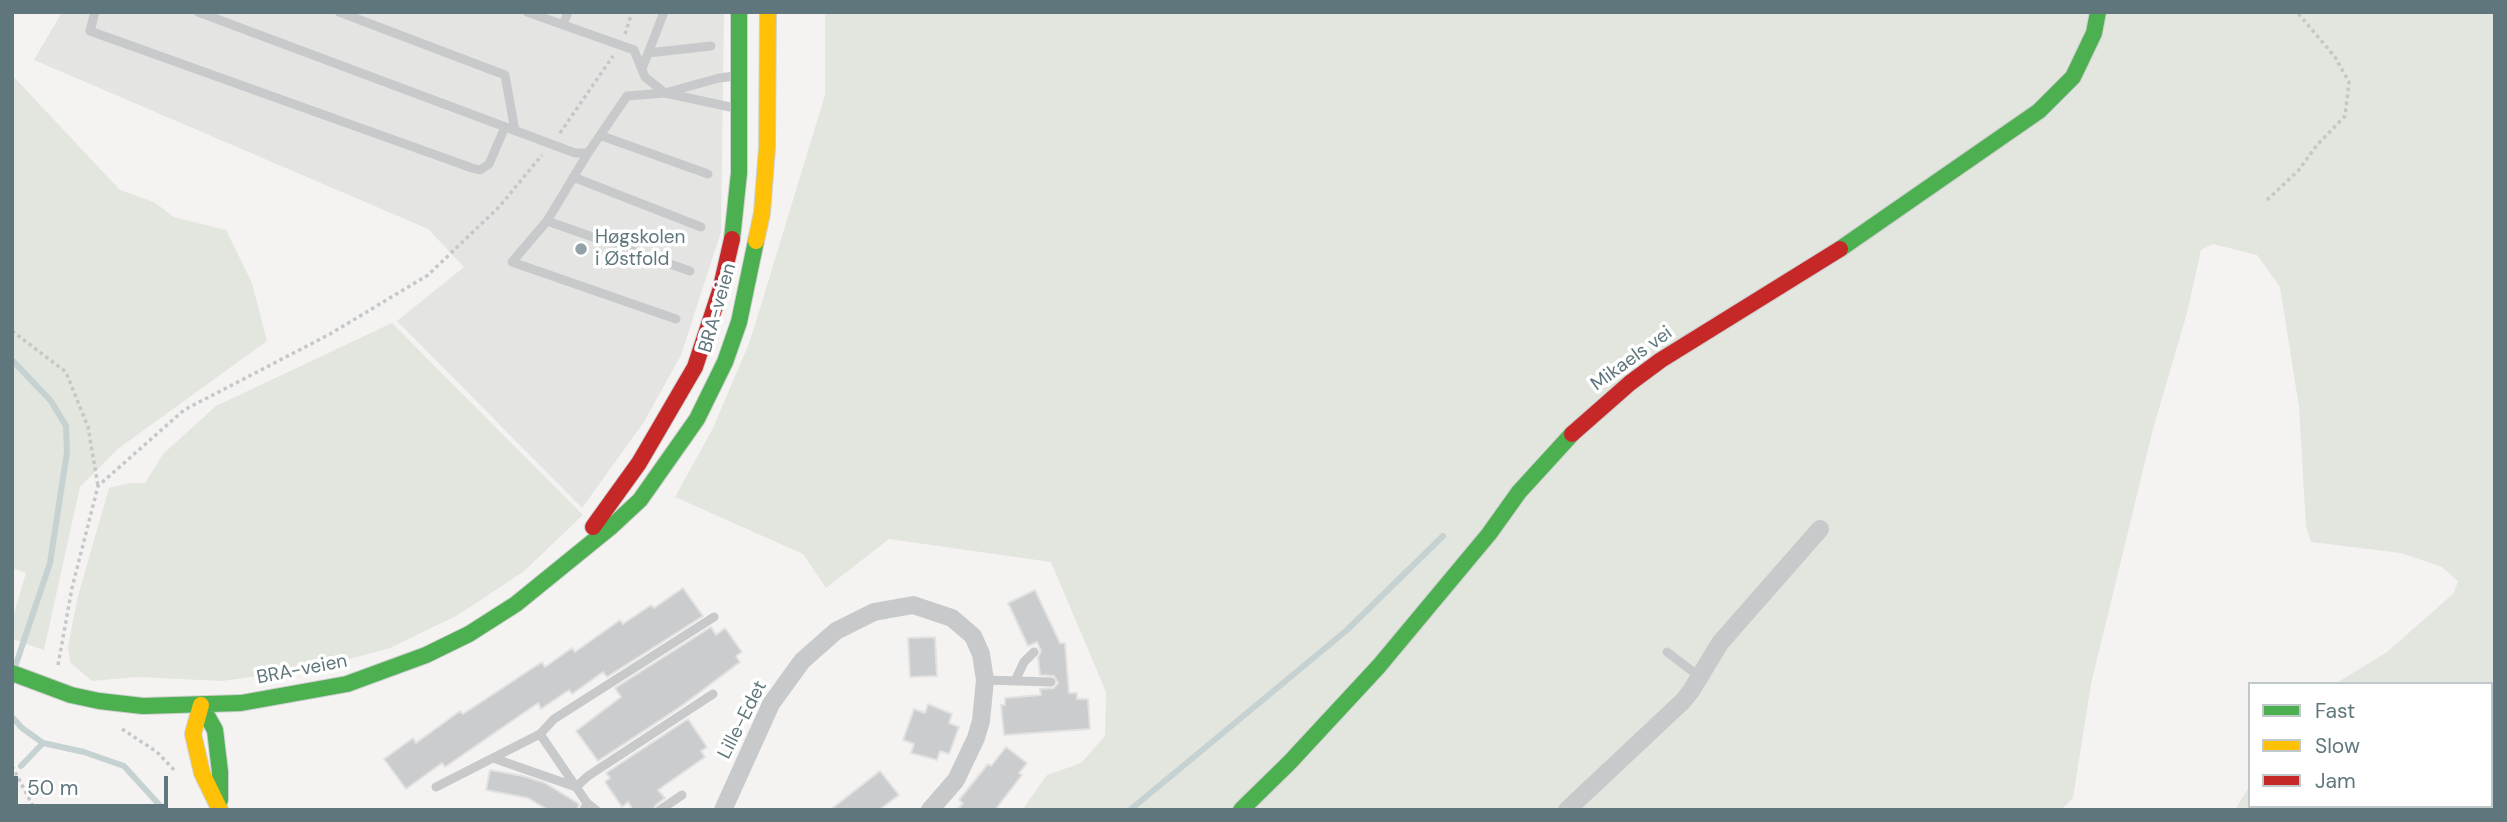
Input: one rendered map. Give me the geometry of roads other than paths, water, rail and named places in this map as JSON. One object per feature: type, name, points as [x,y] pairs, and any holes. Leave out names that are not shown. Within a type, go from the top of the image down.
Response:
[{"type":"main road","name":"BRA-veien","points":[[569,559],[639,463],[677,401],[695,367],[720,291],[734,229],[744,106],[739,12]]},
{"type":"main road","name":"BRA-veien","points":[[18,676],[99,701],[143,706],[241,703],[347,684],[426,656],[493,620],[612,526],[640,500],[697,419],[725,362],[746,295],[762,213],[767,148],[761,92],[768,12]]},
{"type":"main road","name":"Mikaels vei","points":[[1241,810],[1290,762],[1378,666],[1489,534],[1536,472],[1594,414],[1661,360],[1796,278],[1909,203],[2039,110],[2073,77],[2094,33],[2098,12]]},
{"type":"main road","points":[[201,705],[193,734],[201,773],[219,808]]},
{"type":"street","points":[[1567,810],[1683,701],[1720,643],[1820,529]]},
{"type":"street","name":"Lille-Edet","points":[[723,810],[771,704],[802,661],[836,631],[855,621],[874,612],[914,604],[953,618],[973,636],[981,654],[985,680],[981,722],[969,756],[956,780],[930,810]]},
{"type":"lane","points":[[95,12],[90,31],[472,168],[480,170],[489,164],[505,127]]},
{"type":"lane","points":[[198,12],[575,153],[588,153]]},
{"type":"lane","points":[[339,12],[505,75],[515,131]]},
{"type":"lane","points":[[527,12],[634,50],[645,77],[665,93],[744,106]]},
{"type":"lane","points":[[563,25],[568,12]]},
{"type":"lane","points":[[642,69],[664,12]]},
{"type":"lane","points":[[648,53],[711,46]]},
{"type":"lane","points":[[676,319],[512,262],[547,221],[588,153],[627,96],[665,93],[719,78],[744,79]]},
{"type":"lane","points":[[602,136],[708,174]]},
{"type":"lane","points":[[573,177],[701,227]]},
{"type":"lane","points":[[547,221],[690,271]]},
{"type":"lane","points":[[436,787],[540,734],[554,719],[714,617]]},
{"type":"lane","points":[[1667,652],[1700,677]]},
{"type":"lane","points":[[1014,681],[1024,662],[1034,653]]},
{"type":"lane","points":[[985,680],[1051,682]]},
{"type":"lane","points":[[576,787],[588,776],[713,694]]},
{"type":"lane","points":[[540,734],[576,787],[586,807],[596,810]]},
{"type":"lane","points":[[493,758],[576,787]]},
{"type":"lane","points":[[660,810],[682,794]]},
{"type":"waterway","points":[[12,360],[51,401],[66,426],[67,452],[50,563],[15,667]]},
{"type":"waterway","points":[[1130,810],[1347,630],[1443,536]]},
{"type":"waterway","points":[[12,717],[43,743],[84,752],[124,766],[164,810]]},
{"type":"waterway","points":[[21,766],[43,743]]},
{"type":"place","name":"Høgskolen i Østfold","points":[[581,249]]}]
